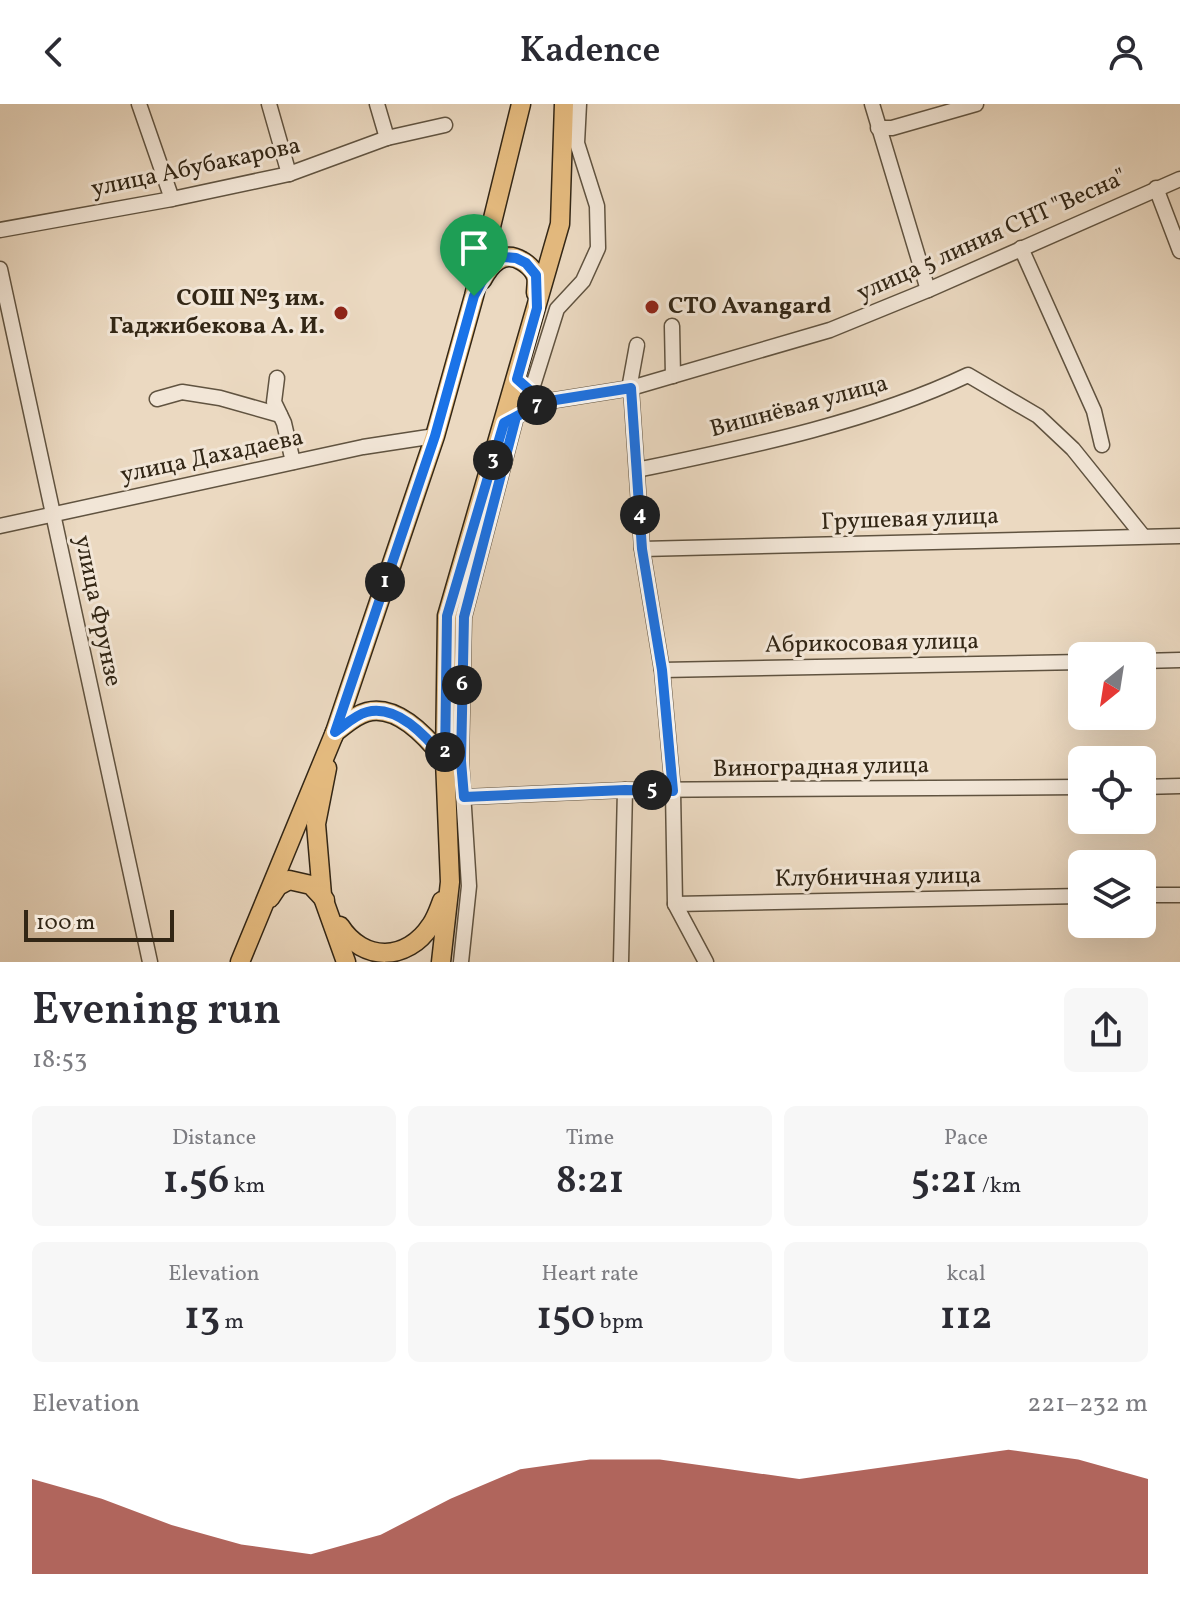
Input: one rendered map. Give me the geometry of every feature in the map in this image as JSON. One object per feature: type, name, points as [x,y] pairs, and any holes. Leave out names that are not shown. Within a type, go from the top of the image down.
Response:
[{"type":"main road","points":[[240,962],[335,732],[435,436],[474,296],[521,104]]},
{"type":"main road","points":[[441,962],[450,882],[445,760],[447,616],[524,385],[537,308],[560,224],[564,104]]},
{"type":"main road","points":[[474,296],[490,266],[503,257],[516,258],[526,263],[536,275],[537,308]]},
{"type":"main road","points":[[346,962],[322,895],[316,824],[335,732],[370,711],[387,712],[408,722],[445,760]]},
{"type":"main road","points":[[260,914],[278,886],[289,880],[311,885],[322,895],[346,937],[363,952],[385,957],[410,948],[423,936],[432,924],[450,882]]},
{"type":"street","points":[[139,104],[172,199]]},
{"type":"street","points":[[269,104],[289,174]]},
{"type":"street","points":[[377,104],[387,138]]},
{"type":"street","points":[[461,962],[469,886],[461,761],[464,617],[510,420],[543,402],[524,385],[557,309],[583,281],[598,248],[597,206],[577,143],[579,104]]},
{"type":"street","points":[[872,104],[928,290]]},
{"type":"street","points":[[878,128],[892,128],[976,104]]},
{"type":"street","name":"улица Абубакарова","points":[[0,230],[289,174],[387,138],[445,125]]},
{"type":"street","name":"улица 5 линия СНТ \"Весна\"","points":[[543,402],[630,388],[830,330],[1180,179]]},
{"type":"street","points":[[1156,188],[1180,251]]},
{"type":"street","points":[[1021,248],[1094,411],[1102,445]]},
{"type":"street","name":"улица Фрунзе","points":[[0,269],[150,962]]},
{"type":"street","points":[[672,326],[673,376]]},
{"type":"street","points":[[637,345],[630,388],[642,549],[662,670],[673,791],[675,904],[706,962]]},
{"type":"street","name":"Вишнёвая улица","points":[[637,470],[773,440],[926,395],[968,375],[1038,416],[1073,449],[1143,536]]},
{"type":"street","points":[[277,378],[274,402],[293,462]]},
{"type":"street","points":[[157,399],[182,392],[220,398],[280,415]]},
{"type":"street","name":"улица Дахадаева","points":[[0,526],[363,447],[435,436]]},
{"type":"street","name":"Грушевая улица","points":[[642,549],[1180,536]]},
{"type":"street","points":[[1156,661],[1180,660]]},
{"type":"street","name":"Абрикосовая улица","points":[[662,670],[1068,662]]},
{"type":"street","points":[[1156,787],[1180,786]]},
{"type":"street","name":"Виноградная улица","points":[[464,797],[625,790],[1068,787]]},
{"type":"street","points":[[621,962],[625,790]]},
{"type":"street","points":[[1156,895],[1180,895]]},
{"type":"street","name":"Клубничная улица","points":[[675,904],[1068,896]]},
{"type":"place","name":"СТО Avangard","points":[[652,307]]},
{"type":"place","name":"СОШ №3 им. Гаджибекова А. И.","points":[[341,313]]},
{"type":"route","points":[[474,296],[435,436],[335,732],[370,711],[387,712],[408,722],[445,760],[447,616],[504,423],[543,402],[631,388],[642,549],[662,670],[673,791],[464,797],[461,761],[464,617],[516,417],[543,402],[517,379],[537,308],[536,275],[526,263],[503,257],[490,266],[474,296]]}]
